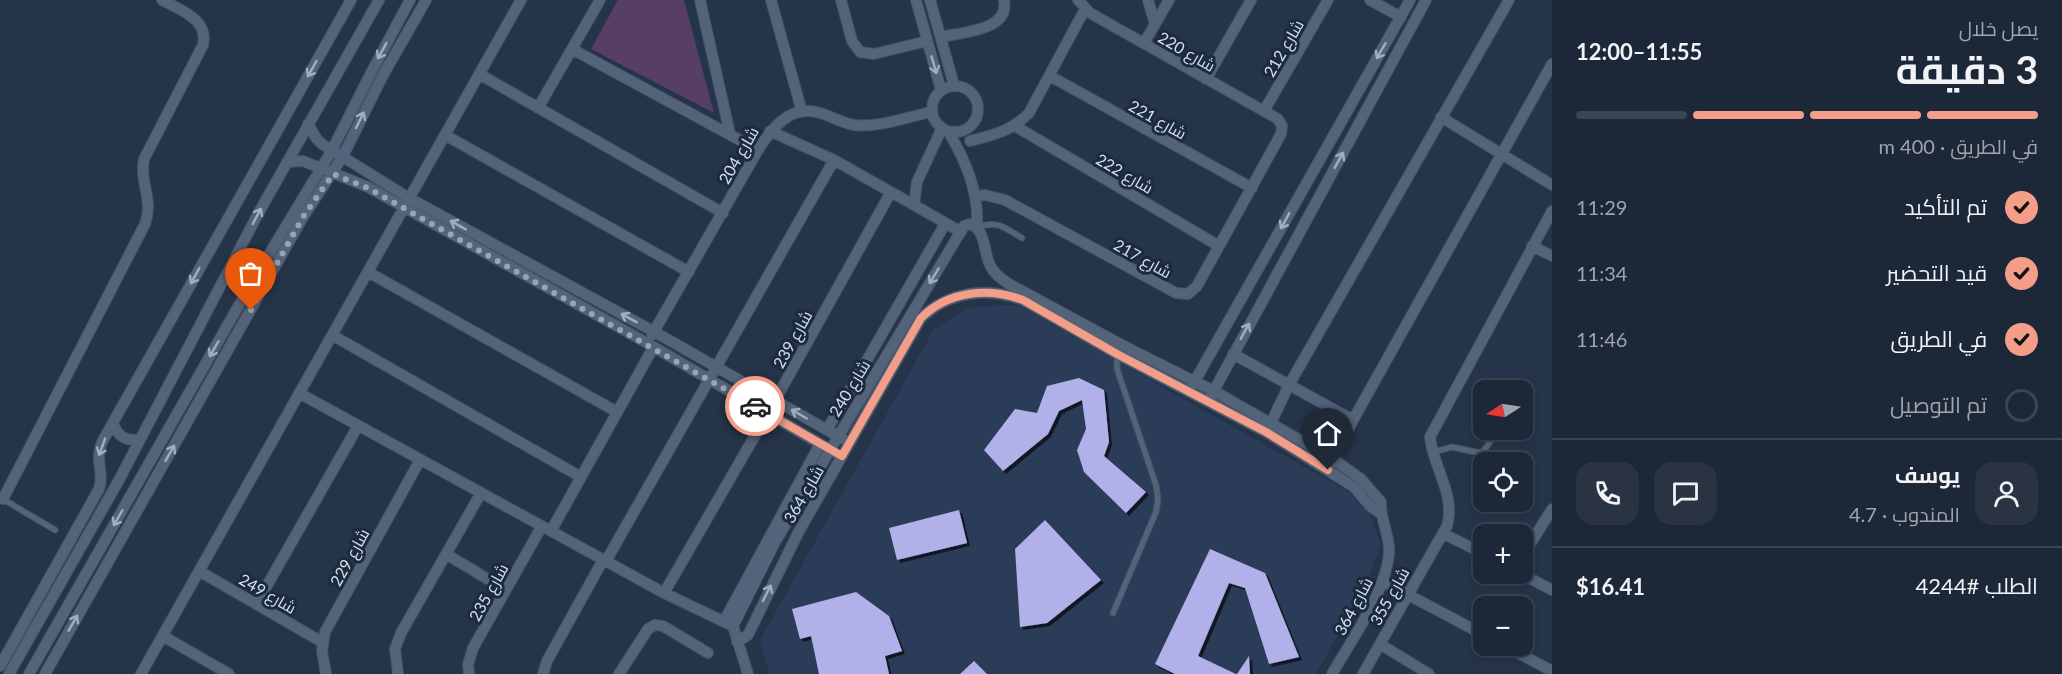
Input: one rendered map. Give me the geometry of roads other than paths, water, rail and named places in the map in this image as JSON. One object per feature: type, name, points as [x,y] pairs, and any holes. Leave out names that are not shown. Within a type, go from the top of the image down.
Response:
[{"type":"street","points":[[1,498],[145,224],[149,201],[143,180],[144,159],[203,45],[203,29],[197,21],[162,0]]},
{"type":"street","points":[[0,666],[99,489],[101,481],[98,453],[113,423],[351,0]]},
{"type":"street","points":[[9,674],[119,480],[259,212],[379,0]]},
{"type":"street","points":[[29,674],[251,284],[332,150],[410,0]]},
{"type":"street","points":[[45,674],[303,217],[333,174],[382,77],[426,0]]},
{"type":"street","points":[[141,674],[521,0]]},
{"type":"street","points":[[538,108],[600,0]]},
{"type":"street","points":[[700,0],[730,134]]},
{"type":"street","points":[[771,0],[802,112],[811,111],[845,123],[865,125],[932,112]]},
{"type":"street","points":[[841,0],[852,42],[860,52],[874,54],[927,41]]},
{"type":"street","points":[[916,0],[941,90]]},
{"type":"street","points":[[930,0],[954,85]]},
{"type":"street","points":[[941,37],[992,25],[1005,10],[1004,0]]},
{"type":"street","points":[[1148,0],[1155,24]]},
{"type":"street","points":[[1144,43],[1169,0]]},
{"type":"street","points":[[1206,79],[1251,0]]},
{"type":"street","name":"شارع 212","points":[[1264,111],[1329,0]]},
{"type":"street","points":[[1370,0],[1401,17]]},
{"type":"street","points":[[1192,386],[1410,0]]},
{"type":"street","points":[[1209,401],[1426,0]]},
{"type":"street","points":[[1268,428],[1289,385],[1509,0]]},
{"type":"street","points":[[970,141],[997,134],[1015,126],[1029,113],[1050,76],[1082,4]]},
{"type":"street","name":"شارع 220","points":[[1082,4],[1144,43],[1278,119],[1282,126]]},
{"type":"street","points":[[572,49],[758,150]]},
{"type":"street","points":[[1330,464],[1552,64]]},
{"type":"street","points":[[479,75],[723,213]]},
{"type":"street","name":"شارع 221","points":[[1050,76],[1252,188]]},
{"type":"street","points":[[770,131],[834,160],[945,224],[963,229],[970,224],[977,227],[978,211],[969,172],[945,130],[936,123],[932,112],[934,98],[941,90],[954,85],[962,86],[974,96],[978,111],[976,119],[964,130],[945,130]]},
{"type":"street","name":"شارع 204","points":[[617,412],[650,346],[654,332],[758,150],[780,120],[802,112]]},
{"type":"street","points":[[1441,117],[1552,185]]},
{"type":"street","points":[[309,124],[316,138],[332,150],[409,198],[654,332],[850,443]]},
{"type":"street","points":[[969,172],[971,125]]},
{"type":"street","name":"شارع 222","points":[[1015,126],[1220,246]]},
{"type":"street","name":"شارع 217","points":[[975,196],[985,195],[1005,200],[1182,295],[1188,294],[1197,286],[1220,246],[1281,134],[1282,126]]},
{"type":"street","points":[[914,205],[917,182],[945,130]]},
{"type":"street","points":[[445,135],[689,272]]},
{"type":"street","points":[[543,674],[547,661],[834,160]]},
{"type":"street","points":[[287,162],[303,161],[368,188],[842,456]]},
{"type":"street","name":"شارع 239","points":[[664,593],[768,413],[891,192]]},
{"type":"street","points":[[1434,452],[1430,441],[1432,433],[1552,211]]},
{"type":"street","points":[[827,430],[945,224]]},
{"type":"street","name":"شارع 364","points":[[977,227],[981,232],[990,265],[996,275],[1009,284],[1192,386],[1209,401],[1268,428]]},
{"type":"street","name":"شارع 240","points":[[728,623],[825,447],[837,436],[963,229]]},
{"type":"street","points":[[1532,246],[1552,256]]},
{"type":"street","points":[[368,272],[617,412]]},
{"type":"street","name":"شارع 364","points":[[737,642],[748,635],[798,533],[921,318],[928,310],[958,296],[978,292],[1007,294],[1023,300],[1117,354],[1192,386],[1214,391],[1268,428],[1330,464],[1370,506],[1380,513],[1387,531],[1388,569],[1384,582],[1332,674]]},
{"type":"street","points":[[332,335],[582,477]]},
{"type":"street","points":[[1233,354],[1353,420]]},
{"type":"street","points":[[299,393],[664,593],[728,623],[748,674]]},
{"type":"street","name":"شارع 235","points":[[469,674],[470,657],[506,590],[582,477],[617,412]]},
{"type":"street","points":[[113,423],[120,435],[126,439],[140,439]]},
{"type":"street","points":[[257,603],[358,426]]},
{"type":"street","name":"شارع 355","points":[[1363,674],[1443,534],[1449,518],[1449,505],[1434,452]]},
{"type":"street","name":"شارع 229","points":[[322,642],[325,632],[420,460]]},
{"type":"street","points":[[100,473],[110,473],[119,480]]},
{"type":"street","points":[[398,674],[395,657],[397,640],[481,493]]},
{"type":"street","points":[[1533,539],[1552,509]]},
{"type":"street","points":[[1443,534],[1473,549]]},
{"type":"street","points":[[446,554],[506,590]]},
{"type":"street","name":"شارع 249","points":[[199,572],[322,642]]},
{"type":"street","points":[[1533,580],[1552,590]]},
{"type":"street","points":[[1384,582],[1473,629]]},
{"type":"street","points":[[619,674],[648,629],[655,625],[663,626],[708,653]]},
{"type":"street","points":[[163,636],[229,674]]},
{"type":"street","points":[[322,642],[322,661],[326,674]]},
{"type":"street","points":[[1380,644],[1429,674]]},
{"type":"street","points":[[1524,656],[1552,671]]},
{"type":"lane","points":[[977,227],[990,223],[995,224],[1022,238]]},
{"type":"lane","points":[[1113,613],[1156,512],[1158,500],[1156,485],[1117,368],[1117,354]]},
{"type":"lane","points":[[1434,452],[1452,447],[1480,453],[1491,440]]},
{"type":"lane","points":[[1,498],[55,530]]}]
